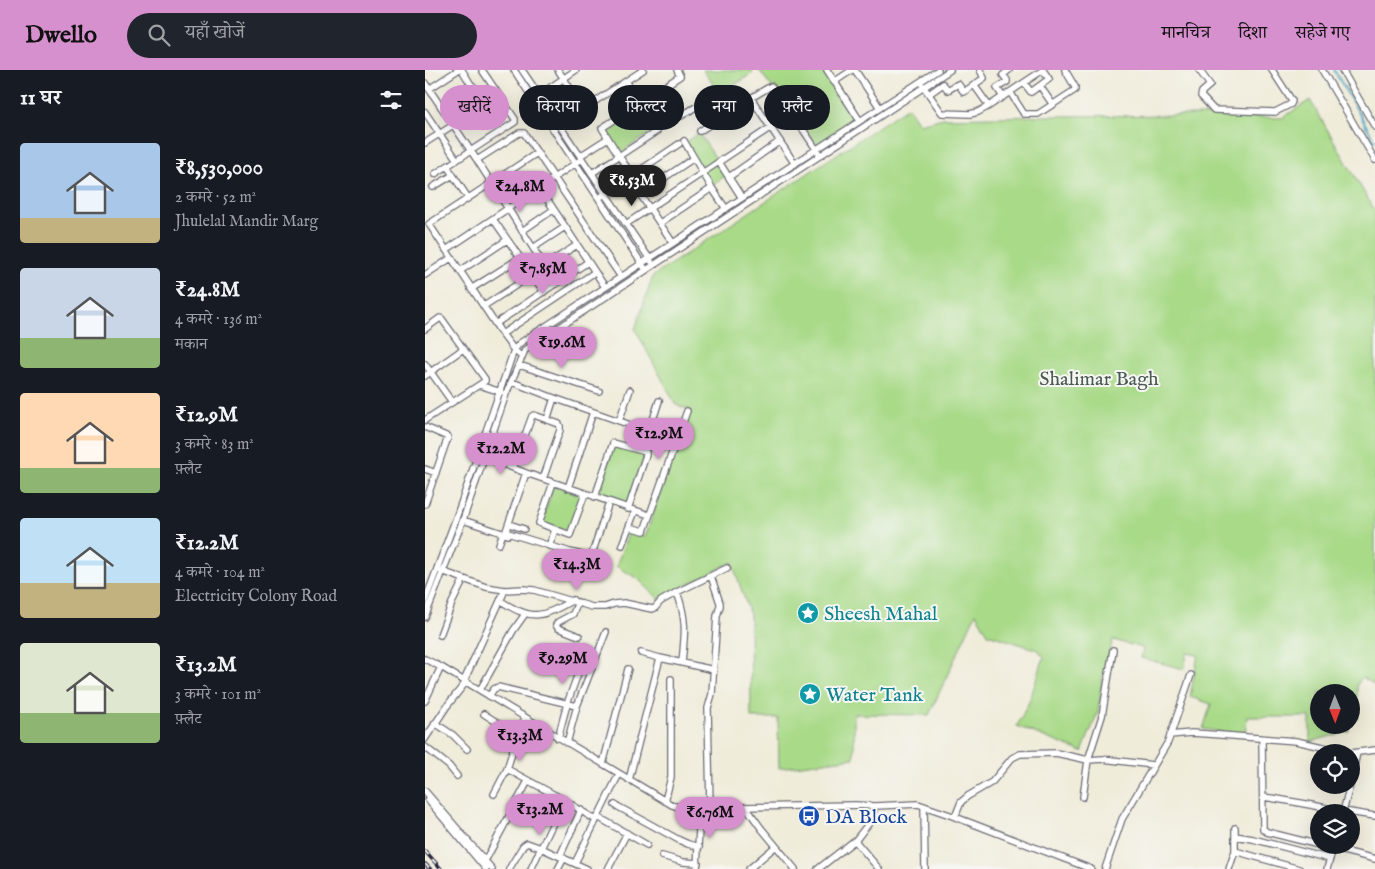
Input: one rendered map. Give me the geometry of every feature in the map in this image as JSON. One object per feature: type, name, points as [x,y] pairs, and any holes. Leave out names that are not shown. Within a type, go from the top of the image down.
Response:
[{"type":"street","points":[[429,89],[458,70]]},
{"type":"street","points":[[462,70],[472,85]]},
{"type":"street","points":[[435,174],[515,121],[483,70]]},
{"type":"street","points":[[514,70],[524,85]]},
{"type":"street","points":[[523,70],[533,85]]},
{"type":"street","points":[[558,70],[569,85]]},
{"type":"street","points":[[554,85],[576,70]]},
{"type":"street","points":[[598,99],[626,81],[634,73],[643,70]]},
{"type":"street","points":[[666,85],[680,76],[677,70]]},
{"type":"street","points":[[827,70],[860,121]]},
{"type":"street","points":[[835,82],[853,70],[880,108]]},
{"type":"street","points":[[425,617],[499,391],[514,350],[520,343],[880,108],[951,70]]},
{"type":"street","points":[[929,94],[943,84],[948,90],[958,84],[964,92],[984,78],[980,70]]},
{"type":"street","points":[[1003,97],[997,88],[1007,82],[1003,74],[1009,70]]},
{"type":"street","points":[[922,85],[944,113],[975,114],[1043,70],[1049,79],[1031,92],[1025,83]]},
{"type":"street","points":[[1010,92],[1024,114],[1038,114],[1075,90],[1065,70]]},
{"type":"street","points":[[1199,70],[1210,85],[1202,92],[1201,96],[1215,111],[1275,112],[1291,104],[1292,101],[1272,70]]},
{"type":"street","points":[[1323,70],[1375,160]]},
{"type":"street","points":[[1342,70],[1375,127]]},
{"type":"street","points":[[425,600],[463,520],[507,394],[525,350],[821,156],[922,85],[934,71]]},
{"type":"street","points":[[626,81],[629,85]]},
{"type":"street","points":[[425,83],[440,106]]},
{"type":"street","points":[[974,85],[989,106]]},
{"type":"street","points":[[1040,86],[1053,104]]},
{"type":"street","points":[[754,102],[764,117]]},
{"type":"street","points":[[426,115],[457,160]]},
{"type":"street","points":[[608,124],[602,130],[640,194],[673,243]]},
{"type":"street","points":[[425,143],[446,130]]},
{"type":"street","points":[[457,130],[556,284]]},
{"type":"street","points":[[554,130],[646,270]]},
{"type":"street","points":[[562,130],[654,265]]},
{"type":"street","points":[[592,173],[657,132],[657,130]]},
{"type":"street","points":[[626,224],[767,130]]},
{"type":"street","points":[[773,130],[795,164]]},
{"type":"street","points":[[803,130],[821,156]]},
{"type":"street","points":[[477,160],[521,132],[524,133],[621,277]]},
{"type":"street","points":[[446,250],[576,163],[581,157],[608,138]]},
{"type":"street","points":[[729,177],[780,141]]},
{"type":"street","points":[[599,198],[681,143],[694,158],[712,188],[736,212]]},
{"type":"street","points":[[522,357],[502,334],[446,250],[427,226],[537,152]]},
{"type":"street","points":[[640,194],[694,158]]},
{"type":"street","points":[[719,162],[742,198]]},
{"type":"street","points":[[447,166],[468,198]]},
{"type":"street","points":[[433,187],[453,175]]},
{"type":"street","points":[[539,187],[605,287]]},
{"type":"street","points":[[659,223],[712,188]]},
{"type":"street","points":[[522,231],[553,210]]},
{"type":"street","points":[[493,219],[544,292]]},
{"type":"street","points":[[533,248],[565,227]]},
{"type":"street","points":[[460,272],[507,240]]},
{"type":"street","points":[[545,266],[577,245]]},
{"type":"street","points":[[425,275],[451,258]]},
{"type":"street","points":[[471,289],[520,258]]},
{"type":"street","points":[[495,324],[589,262]]},
{"type":"street","points":[[502,334],[595,272]]},
{"type":"street","points":[[484,306],[532,275]]},
{"type":"street","points":[[569,311],[574,318]]},
{"type":"street","points":[[425,329],[440,318],[442,319],[485,378],[485,381],[425,420]]},
{"type":"street","points":[[425,376],[463,349]]},
{"type":"street","points":[[425,364],[452,402]]},
{"type":"street","points":[[519,366],[599,392]]},
{"type":"street","points":[[512,382],[676,441]]},
{"type":"street","points":[[479,385],[507,394]]},
{"type":"street","points":[[619,421],[630,390]]},
{"type":"street","points":[[547,420],[554,398]]},
{"type":"street","points":[[649,432],[659,401]]},
{"type":"street","points":[[629,526],[644,531],[687,411]]},
{"type":"street","points":[[568,488],[593,412]]},
{"type":"street","points":[[513,468],[531,416],[559,424],[561,428],[543,480]]},
{"type":"street","points":[[425,427],[448,437],[425,504]]},
{"type":"street","points":[[629,447],[636,427]]},
{"type":"street","points":[[595,498],[613,443],[646,452],[623,545]]},
{"type":"street","points":[[485,457],[543,480],[649,516]]},
{"type":"street","points":[[425,469],[436,472]]},
{"type":"street","points":[[526,473],[507,532],[590,557],[609,502]]},
{"type":"street","points":[[553,483],[539,523],[555,530],[571,535],[585,494]]},
{"type":"street","points":[[463,520],[584,560]]},
{"type":"street","points":[[509,524],[524,529]]},
{"type":"street","points":[[549,546],[555,530]]},
{"type":"street","points":[[499,544],[503,533]]},
{"type":"street","points":[[440,571],[486,587],[505,590],[534,590],[599,608],[624,603],[637,604],[652,609],[661,601],[677,592],[727,568]]},
{"type":"street","points":[[710,807],[708,708],[712,694],[717,616],[720,603],[711,576]]},
{"type":"street","points":[[440,635],[463,580]]},
{"type":"street","points":[[425,739],[465,682],[505,590]]},
{"type":"street","points":[[677,592],[685,619],[682,662]]},
{"type":"street","points":[[501,601],[515,610],[534,615],[554,611],[575,601]]},
{"type":"street","points":[[575,601],[572,615],[556,625],[558,628],[579,636]]},
{"type":"street","points":[[480,690],[513,631],[525,614]]},
{"type":"street","points":[[567,743],[577,706],[607,632]]},
{"type":"street","points":[[1083,798],[1088,760],[1102,716],[1113,650]]},
{"type":"street","points":[[641,653],[714,670]]},
{"type":"street","points":[[629,780],[660,658]]},
{"type":"street","points":[[425,659],[665,801],[681,808],[918,804],[1091,869]]},
{"type":"street","points":[[558,738],[567,704],[581,665],[592,668]]},
{"type":"street","points":[[425,701],[441,667]]},
{"type":"street","points":[[603,764],[628,668]]},
{"type":"street","points":[[1105,869],[1122,819],[1168,742],[1191,675]]},
{"type":"street","points":[[665,801],[671,777],[671,679]]},
{"type":"street","points":[[489,696],[494,689],[499,687],[577,706]]},
{"type":"street","points":[[484,714],[517,735]]},
{"type":"street","points":[[494,794],[507,769],[517,735],[526,718]]},
{"type":"street","points":[[435,723],[453,735],[467,749]]},
{"type":"street","points":[[1170,735],[1209,734],[1310,745]]},
{"type":"street","points":[[1262,739],[1263,829],[1267,832],[1310,843]]},
{"type":"street","points":[[425,747],[449,766],[457,776]]},
{"type":"street","points":[[1360,752],[1375,750]]},
{"type":"street","points":[[955,817],[961,802],[967,796],[992,782],[1015,755],[1056,752],[1088,760],[1103,759],[1153,765]]},
{"type":"street","points":[[507,769],[647,845]]},
{"type":"street","points":[[575,863],[619,774]]},
{"type":"street","points":[[485,861],[528,780]]},
{"type":"street","points":[[425,791],[492,869]]},
{"type":"street","points":[[425,797],[486,869]]},
{"type":"street","points":[[1263,797],[1310,804]]},
{"type":"street","points":[[531,869],[564,800]]},
{"type":"street","points":[[615,805],[679,840],[699,847]]},
{"type":"street","points":[[819,869],[851,842],[855,841],[869,823],[875,806]]},
{"type":"street","points":[[924,806],[925,869]]},
{"type":"street","points":[[662,856],[698,866],[700,807]]},
{"type":"street","points":[[746,807],[795,869]]},
{"type":"street","points":[[559,869],[581,810]]},
{"type":"street","points":[[1360,814],[1375,816]]},
{"type":"street","points":[[1229,869],[1235,851],[1235,828]]},
{"type":"street","points":[[608,869],[627,833]]},
{"type":"street","points":[[1235,836],[1258,840],[1330,859]]},
{"type":"street","points":[[855,841],[879,869]]},
{"type":"street","points":[[509,869],[525,844],[529,843],[585,869]]},
{"type":"street","points":[[749,869],[776,846]]},
{"type":"street","points":[[1235,851],[1299,869]]},
{"type":"street","points":[[1327,869],[1332,854]]},
{"type":"street","points":[[1356,854],[1375,860]]},
{"type":"green space","points":[[703,70],[751,70],[753,73],[734,85],[714,85]]},
{"type":"green space","points":[[759,70],[826,70],[858,119],[816,146],[804,130],[830,130],[830,85],[770,85]]},
{"type":"green space","name":"Shalimar Bagh","points":[[1310,100],[1375,211],[1375,685],[1362,677],[1358,684],[1310,684],[1310,717],[1247,717],[1245,736],[1203,729],[1211,704],[1190,697],[1198,655],[1187,653],[1184,669],[1141,658],[1143,648],[1113,640],[1103,675],[1098,712],[1082,752],[1017,726],[1029,702],[1044,657],[1038,650],[988,634],[976,613],[929,715],[854,714],[854,758],[779,768],[778,718],[751,718],[750,615],[732,562],[659,599],[637,578],[616,566],[629,532],[645,537],[690,410],[676,405],[635,329],[653,276],[908,107],[920,124],[943,118],[1040,116],[1210,115],[1282,118]]},
{"type":"green space","points":[[608,126],[608,130],[655,130],[620,153],[604,129]]},
{"type":"green space","points":[[699,133],[727,175],[710,186],[682,144]]},
{"type":"green space","points":[[615,444],[645,454],[627,506],[597,496]]},
{"type":"green space","points":[[554,485],[583,496],[570,533],[541,523]]},
{"type":"green space","name":"Shalimar Bagh","points":[[1310,734],[1338,734],[1310,742]]},
{"type":"waterway","points":[[1334,70],[1375,141]]},
{"type":"railway","points":[[425,851],[441,869]]},
{"type":"railway","points":[[425,864],[430,869]]},
{"type":"place","name":"Sheesh Mahal","points":[[808,613]]},
{"type":"place","name":"Water Tank","points":[[810,694]]},
{"type":"place","name":"DA Block","points":[[809,816]]}]
